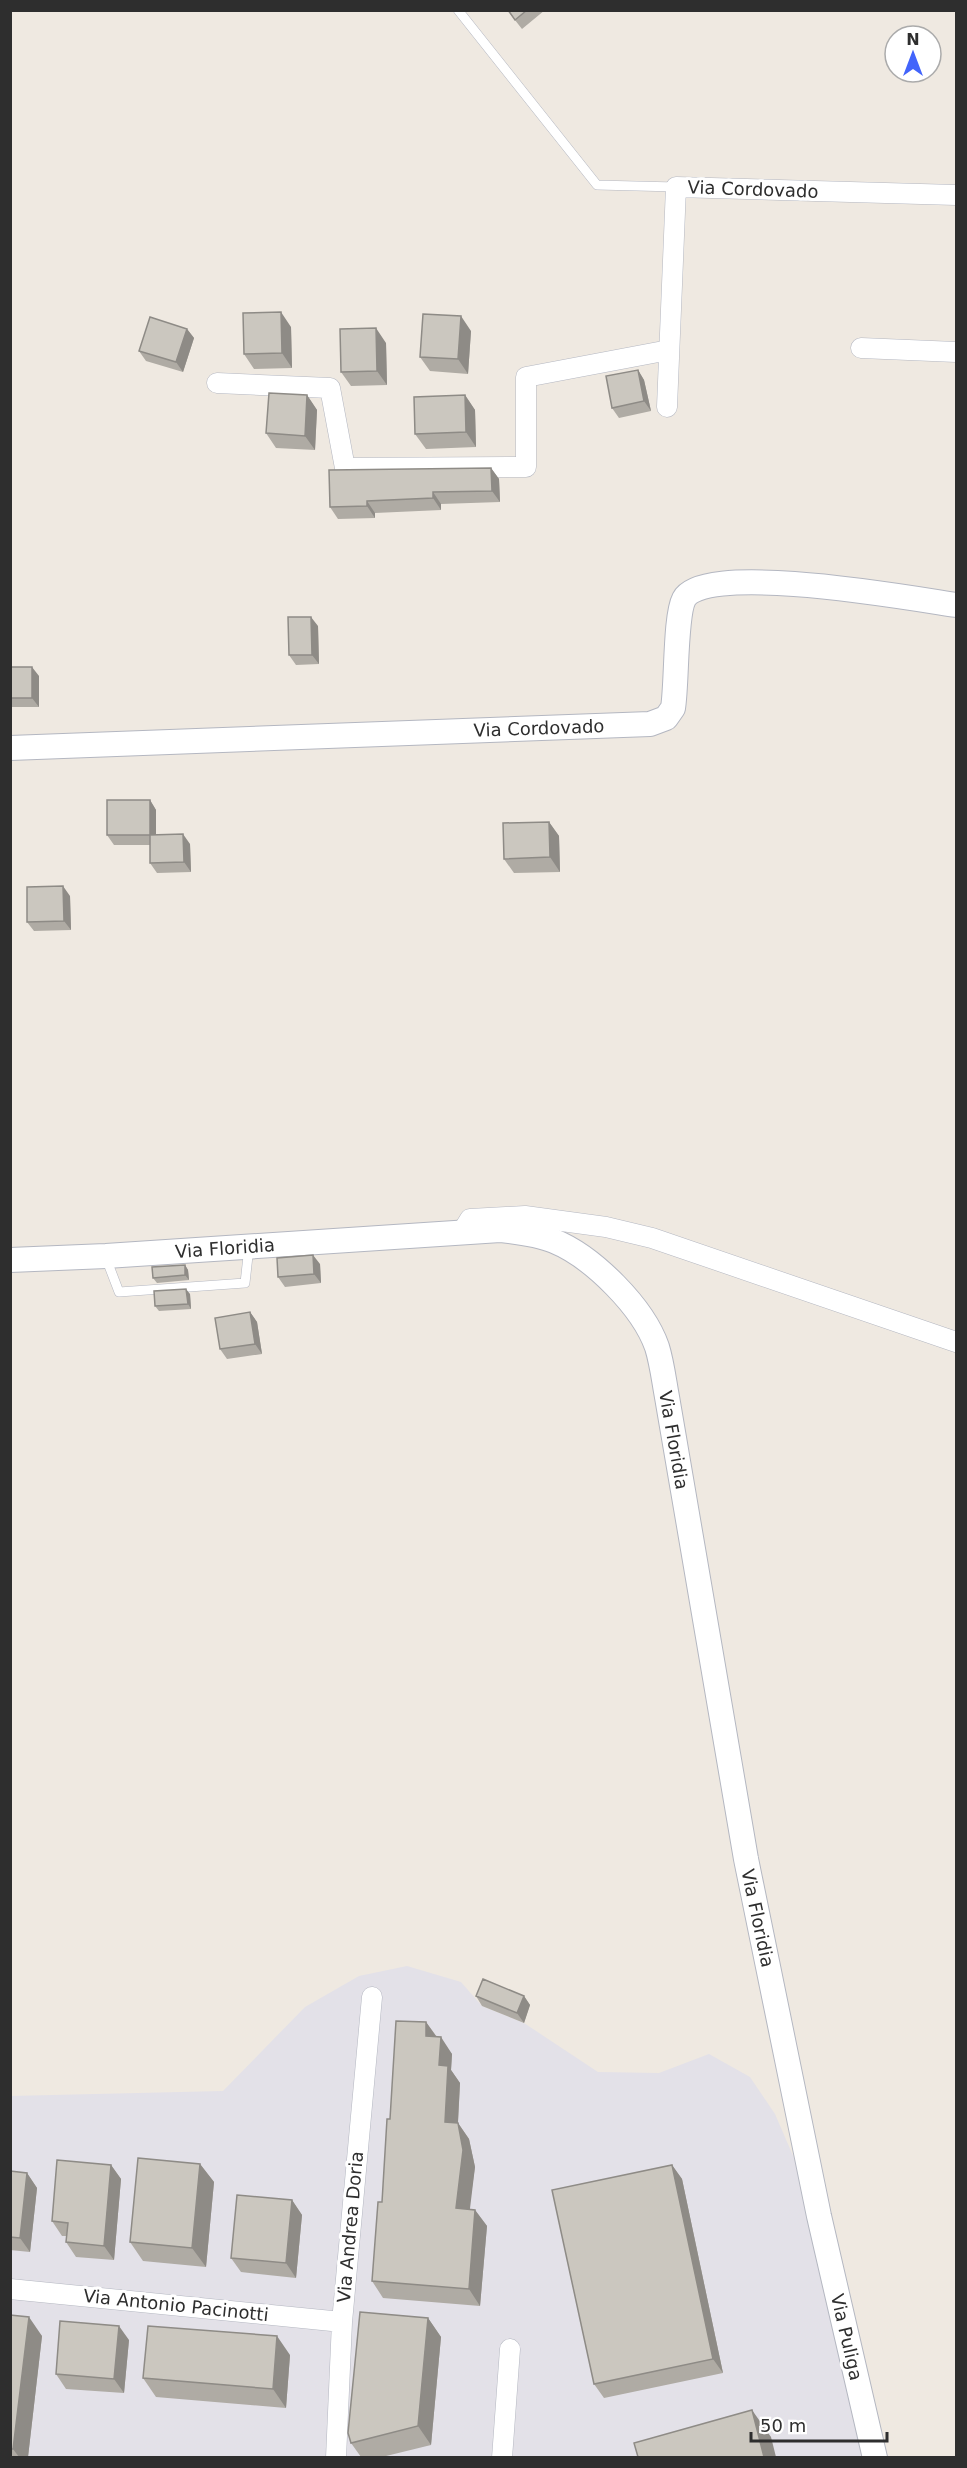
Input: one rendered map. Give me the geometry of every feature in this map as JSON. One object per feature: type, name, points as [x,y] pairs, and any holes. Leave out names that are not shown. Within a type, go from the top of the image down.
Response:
[{"type":"street","name":"Via Cordovado","points":[[667,407],[676,187],[957,195]]},
{"type":"street","points":[[861,348],[957,352]]},
{"type":"street","points":[[217,382],[330,388],[345,468],[526,466],[526,377],[669,350]]},
{"type":"street","name":"Via Cordovado","points":[[10,748],[650,724],[666,718],[673,708],[680,615],[684,598],[696,588],[712,585],[794,582],[957,605]]},
{"type":"street","points":[[462,1232],[470,1219],[525,1216],[606,1227],[652,1238],[957,1342]]},
{"type":"street","name":"Via Floridia","points":[[10,1260],[106,1256],[500,1230],[554,1241],[581,1258],[613,1284],[637,1310],[657,1347],[746,1859],[819,2216]]},
{"type":"street","name":"Via Andrea Doria","points":[[336,2457],[342,2322],[372,1997]]},
{"type":"street","name":"Via Puliga","points":[[819,2216],[876,2457]]},
{"type":"street","name":"Via Antonio Pacinotti","points":[[10,2289],[342,2322]]},
{"type":"street","points":[[502,2457],[510,2349]]},
{"type":"lane","points":[[458,10],[597,185],[676,187]]},
{"type":"lane","points":[[106,1256],[119,1293],[245,1283],[249,1247]]},
{"type":"shaded area","points":[[407,1966],[461,1982],[482,2006],[524,2023],[598,2072],[659,2073],[709,2054],[750,2077],[775,2114],[794,2158],[864,2457],[11,2457],[10,2096],[223,2091],[305,2007],[359,1976]]},
{"type":"building","points":[[508,10],[527,10],[515,20]]},
{"type":"building","points":[[281,312],[282,353],[244,354],[243,313]]},
{"type":"building","points":[[423,314],[461,316],[458,359],[420,357]]},
{"type":"building","points":[[150,317],[187,329],[176,362],[139,351]]},
{"type":"building","points":[[376,328],[377,371],[341,372],[340,329]]},
{"type":"building","points":[[638,370],[644,401],[612,408],[606,376]]},
{"type":"building","points":[[269,393],[307,395],[305,436],[266,433]]},
{"type":"building","points":[[465,395],[466,432],[415,434],[414,397]]},
{"type":"building","points":[[491,468],[492,491],[433,492],[433,498],[367,501],[367,506],[330,507],[329,470]]},
{"type":"building","points":[[288,617],[311,617],[312,655],[289,655]]},
{"type":"building","points":[[10,667],[32,667],[32,698],[10,698]]},
{"type":"building","points":[[107,800],[150,800],[150,835],[107,835]]},
{"type":"building","points":[[549,822],[550,857],[504,859],[503,823]]},
{"type":"building","points":[[183,834],[184,862],[150,863],[150,835]]},
{"type":"building","points":[[63,886],[64,921],[27,922],[27,887]]},
{"type":"building","points":[[313,1255],[314,1274],[278,1277],[277,1258]]},
{"type":"building","points":[[185,1265],[185,1275],[153,1278],[152,1267]]},
{"type":"building","points":[[186,1289],[188,1304],[155,1306],[154,1291]]},
{"type":"building","points":[[250,1312],[255,1344],[220,1349],[215,1318]]},
{"type":"building","points":[[483,1979],[524,1996],[517,2013],[476,1996]]},
{"type":"building","points":[[396,2021],[426,2022],[426,2036],[441,2037],[439,2065],[448,2066],[445,2122],[458,2123],[463,2150],[456,2208],[475,2210],[469,2289],[372,2281],[378,2202],[382,2202],[387,2119],[390,2119]]},
{"type":"building","points":[[138,2158],[200,2164],[192,2248],[130,2242]]},
{"type":"building","points":[[57,2160],[111,2165],[104,2246],[66,2242],[68,2223],[52,2221]]},
{"type":"building","points":[[672,2165],[713,2359],[594,2384],[552,2190]]},
{"type":"building","points":[[10,2171],[27,2173],[20,2238],[10,2237]]},
{"type":"building","points":[[237,2195],[292,2200],[286,2263],[231,2258]]},
{"type":"building","points":[[360,2312],[428,2318],[418,2426],[351,2443],[348,2433]]},
{"type":"building","points":[[10,2315],[29,2317],[13,2449],[10,2449]]},
{"type":"building","points":[[60,2321],[119,2326],[114,2379],[56,2374]]},
{"type":"building","points":[[148,2326],[277,2336],[273,2389],[143,2378]]},
{"type":"building","points":[[752,2410],[764,2457],[638,2457],[634,2443]]}]
